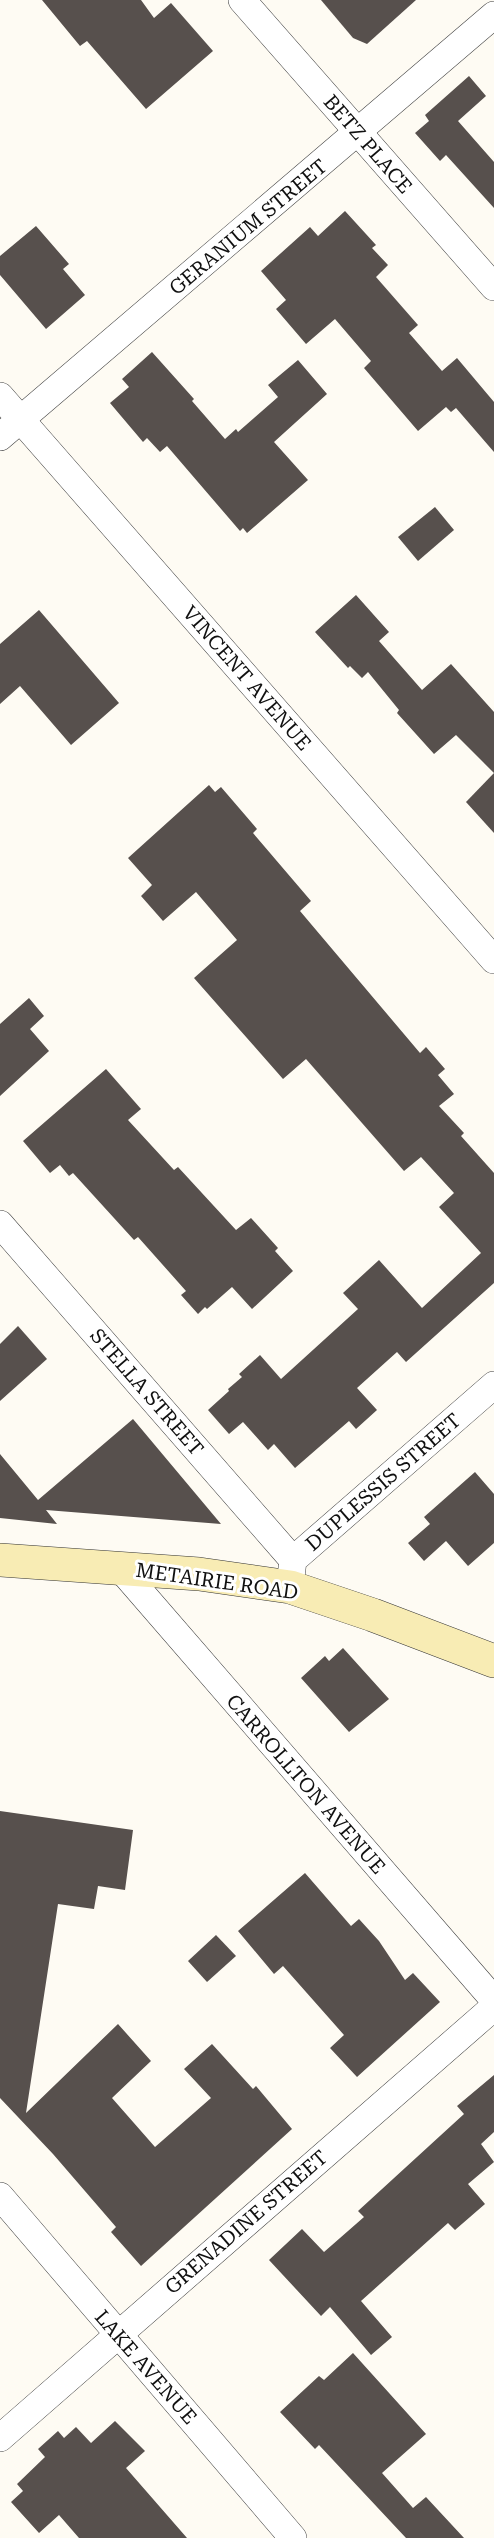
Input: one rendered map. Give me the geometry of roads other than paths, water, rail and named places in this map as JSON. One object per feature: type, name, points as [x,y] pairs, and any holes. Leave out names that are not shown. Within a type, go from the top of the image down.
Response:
[{"type":"main road","name":"METAIRIE ROAD","points":[[0,1560],[199,1574],[291,1574],[373,1615],[494,1661]]},
{"type":"street","name":"BETZ PLACE","points":[[242,0],[494,287]]},
{"type":"street","name":"GERANIUM STREET","points":[[0,437],[358,134],[494,15]]},
{"type":"street","name":"VINCENT AVENUE","points":[[0,396],[494,960]]},
{"type":"street","name":"STELLA STREET","points":[[0,1224],[291,1574]]},
{"type":"street","name":"DUPLESSIS STREET","points":[[291,1574],[494,1385]]},
{"type":"street","name":"CARROLLTON AVENUE","points":[[119,1567],[494,2000]]},
{"type":"street","name":"GRENADINE STREET","points":[[0,2438],[494,2007]]},
{"type":"street","name":"LAKE AVENUE","points":[[0,2196],[293,2538]]}]
